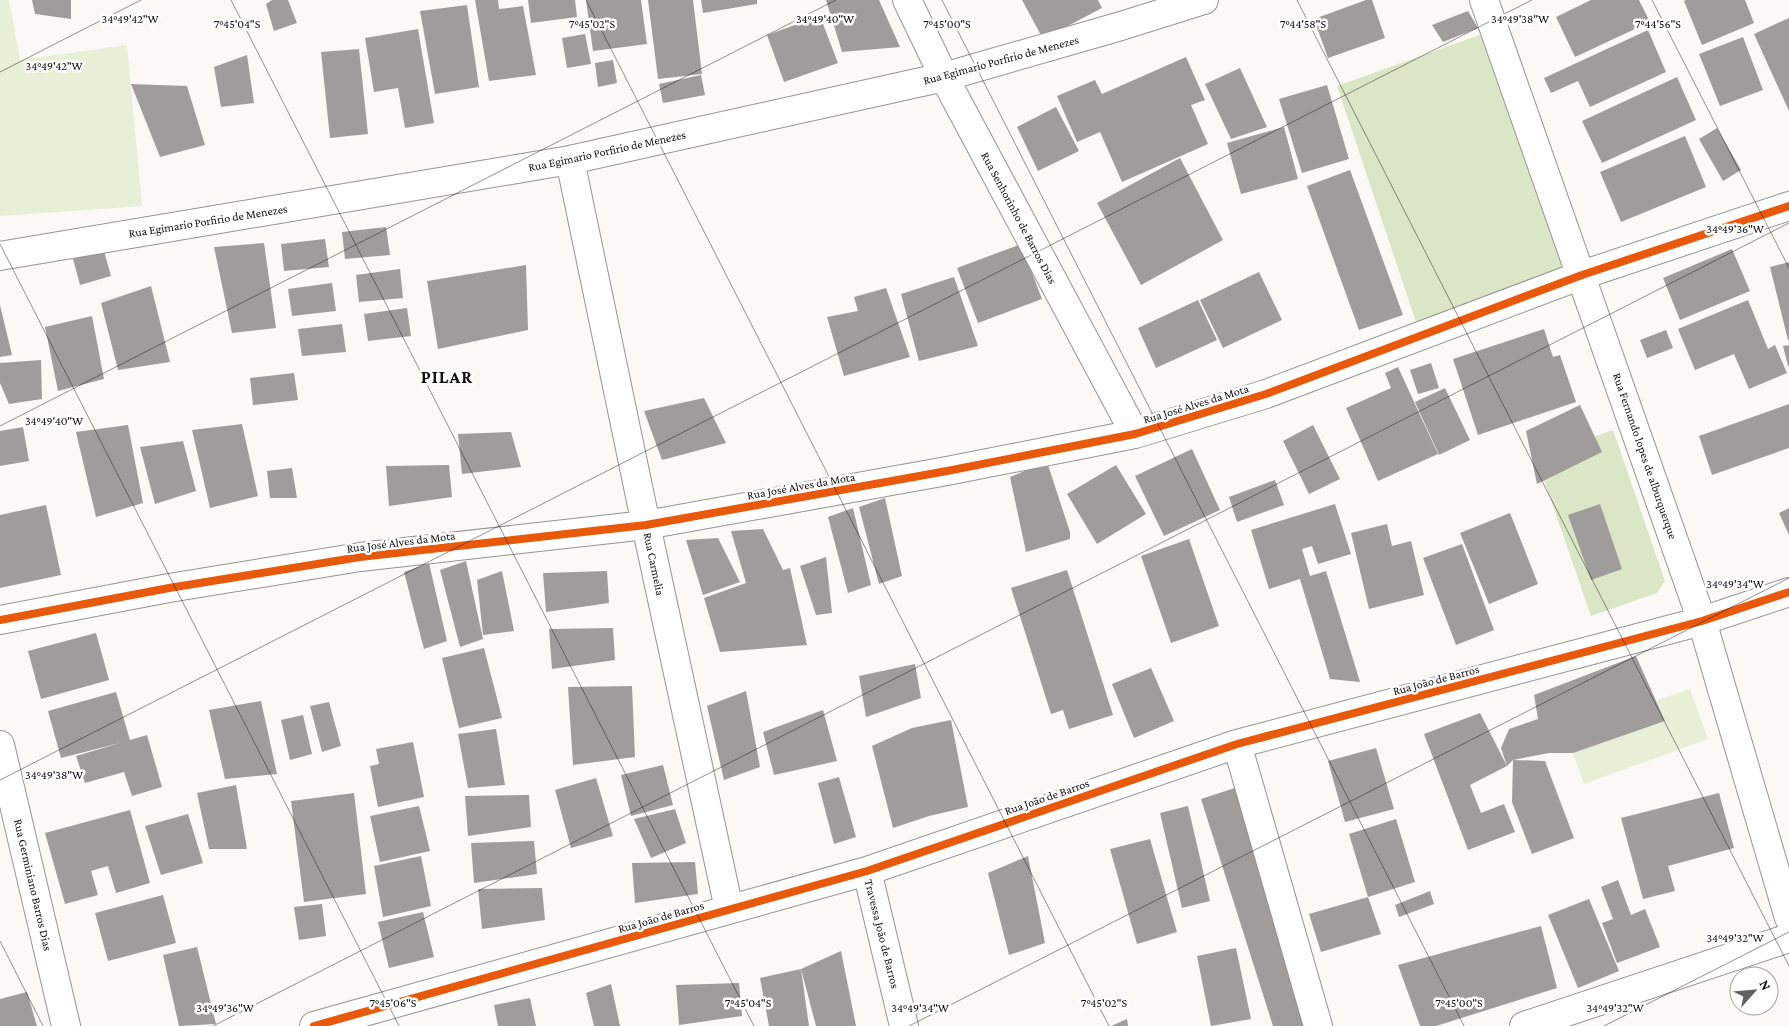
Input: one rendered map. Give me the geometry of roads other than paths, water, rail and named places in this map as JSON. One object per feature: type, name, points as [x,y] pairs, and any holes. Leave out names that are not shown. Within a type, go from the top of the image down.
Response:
[{"type":"street","name":"Rua Senhorinho de Barros Dias","points":[[908,0],[944,77],[1135,434]]},
{"type":"street","name":"Rua Egimario Porfirio de Menezes","points":[[0,256],[570,160],[944,77],[1112,29],[1204,0]]},
{"type":"street","name":"Rua Fernando lopes de alburquerque","points":[[1484,0],[1702,620],[1789,918]]},
{"type":"street","name":"Rua Carmelia","points":[[570,160],[729,909]]},
{"type":"street","name":"Rua José Alves da Mota","points":[[0,620],[169,588],[360,557],[646,525],[947,471],[1135,434],[1266,394],[1582,276],[1789,206]]},
{"type":"street","name":"Rua João de Barros","points":[[314,1026],[867,871],[1237,744],[1702,620],[1789,592]]},
{"type":"street","name":"Rua Germiniano Barros Dias","points":[[0,744],[5,793],[66,1026]]},
{"type":"street","points":[[1237,744],[1318,1026]]},
{"type":"street","name":"Travessa João de Barros","points":[[867,871],[904,1026]]},
{"type":"street","points":[[1524,1026],[1789,938]]},
{"type":"district","name":"PILAR","points":[[447,377]]}]
